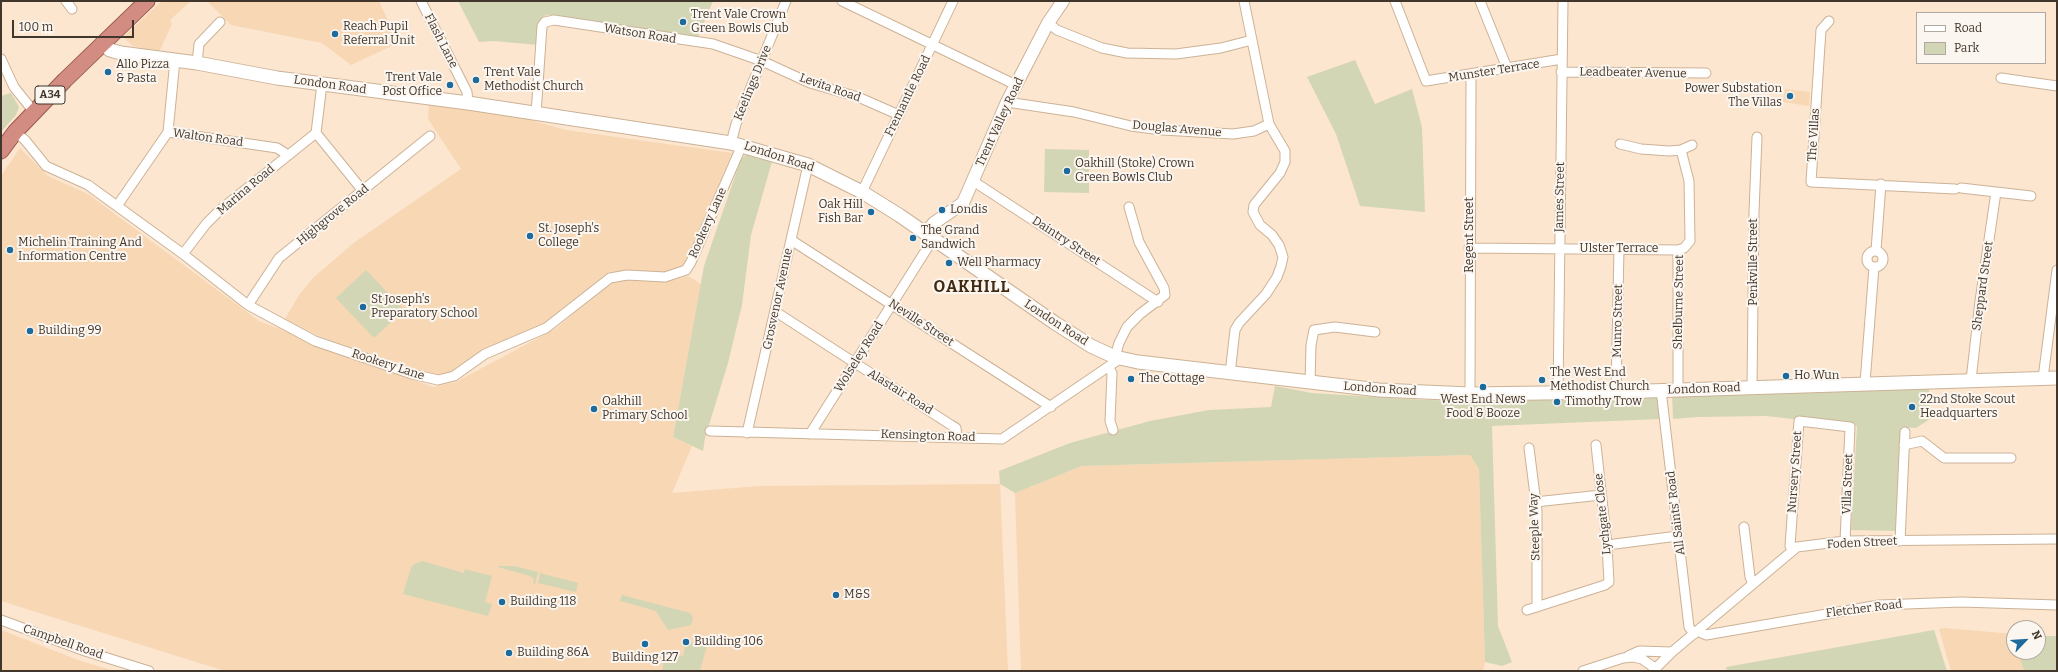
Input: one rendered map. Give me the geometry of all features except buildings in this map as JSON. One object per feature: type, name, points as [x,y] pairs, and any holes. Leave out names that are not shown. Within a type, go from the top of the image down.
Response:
[{"type":"highway","name":"A34","points":[[1,151],[15,132],[34,112],[102,43],[147,1]]},
{"type":"main road","name":"London Road","points":[[102,43],[110,50],[121,53],[197,63],[322,84],[468,103],[736,144],[808,165],[862,192],[930,236],[1055,324],[1115,361],[1138,362],[1230,374],[1379,390],[1470,394],[1616,392],[2057,378]]},
{"type":"street","name":"Flash Lane","points":[[421,1],[467,92],[468,103]]},
{"type":"street","name":"Keelings Drive","points":[[736,144],[736,124],[786,1]]},
{"type":"street","points":[[842,1],[1016,85]]},
{"type":"street","name":"Fremantle Road","points":[[862,192],[953,1]]},
{"type":"street","name":"Trent Valley Road","points":[[930,236],[934,223],[963,203],[1007,102],[1048,23],[1064,1]]},
{"type":"street","points":[[1230,374],[1235,330],[1239,323],[1266,294],[1277,277],[1283,257],[1279,245],[1272,235],[1260,225],[1253,212],[1254,205],[1280,173],[1285,162],[1285,151],[1269,124],[1244,1]]},
{"type":"street","name":"Munster Terrace","points":[[1396,1],[1426,81],[1471,75],[1562,59]]},
{"type":"street","points":[[1480,1],[1507,68]]},
{"type":"street","name":"James Street","points":[[1558,393],[1563,1]]},
{"type":"street","name":"Watson Road","points":[[536,114],[542,26],[545,22],[554,20],[712,44],[762,62]]},
{"type":"street","name":"The Villas","points":[[1829,21],[1821,30],[1811,182],[1881,184],[2031,196]]},
{"type":"street","points":[[197,63],[199,44],[220,22]]},
{"type":"street","points":[[1048,23],[1057,30],[1102,48],[1127,53],[1176,54],[1221,48],[1252,40]]},
{"type":"street","points":[[1,58],[14,87],[34,112]]},
{"type":"street","points":[[168,132],[171,116],[175,60]]},
{"type":"street","name":"Levita Road","points":[[762,62],[810,83],[858,97],[899,115]]},
{"type":"street","name":"Leadbeater Avenue","points":[[1561,72],[1706,74]]},
{"type":"street","name":"Regent Street","points":[[1470,394],[1469,248],[1471,75]]},
{"type":"street","points":[[2001,78],[2057,86]]},
{"type":"street","points":[[322,84],[316,133],[363,191]]},
{"type":"street","name":"Douglas Avenue","points":[[1007,102],[1074,112],[1131,126],[1162,130],[1233,134],[1254,131],[1269,124]]},
{"type":"street","name":"Rookery Lane","points":[[15,132],[25,140],[46,166],[88,185],[183,254],[248,305],[315,341],[412,374],[438,380],[454,376],[485,354],[546,328],[610,278],[627,274],[665,277],[675,275],[686,270],[691,262],[736,144]]},
{"type":"street","name":"Walton Road","points":[[116,206],[168,132],[277,148],[288,155]]},
{"type":"street","name":"Marina Road","points":[[183,254],[201,229],[215,214],[316,133]]},
{"type":"street","name":"Highgrove Road","points":[[248,305],[279,258],[430,136]]},
{"type":"street","name":"Penkville Street","points":[[1752,387],[1754,212],[1757,137]]},
{"type":"street","points":[[1624,156],[1623,146],[1641,150],[1681,150],[1692,145]]},
{"type":"street","name":"Shelburne Street","points":[[1678,389],[1678,250],[1684,248],[1690,241],[1689,181],[1681,150]]},
{"type":"street","name":"Grosvenor Avenue","points":[[748,433],[808,165]]},
{"type":"street","name":"Daintry Street","points":[[973,181],[1158,302]]},
{"type":"street","points":[[1865,384],[1874,267],[1869,265],[1867,259],[1868,254],[1876,250],[1881,184]]},
{"type":"street","name":"Sheppard Street","points":[[1971,380],[1980,301],[1996,192]]},
{"type":"street","points":[[1113,430],[1110,421],[1112,373],[1119,343],[1127,327],[1140,314],[1158,302],[1165,295],[1165,292],[1139,242],[1129,207]]},
{"type":"street","name":"Wolseley Road","points":[[810,434],[892,304],[930,236]]},
{"type":"street","name":"Neville Street","points":[[791,240],[1051,407]]},
{"type":"street","name":"Ulster Terrace","points":[[1469,248],[1678,250]]},
{"type":"street","name":"Munro Street","points":[[1616,392],[1619,249]]},
{"type":"street","points":[[2043,378],[2057,270]]},
{"type":"street","name":"Alastair Road","points":[[776,312],[951,425],[958,432],[957,437]]},
{"type":"street","points":[[1310,383],[1311,345],[1314,330],[1335,327],[1375,332]]},
{"type":"street","name":"Kensington Road","points":[[710,431],[1002,439],[1051,407],[1115,361]]},
{"type":"street","name":"All Saints' Road","points":[[1662,390],[1689,626],[1696,633]]},
{"type":"street","name":"Nursery Street","points":[[1792,550],[1790,546],[1798,421],[1850,427]]},
{"type":"street","name":"Villa Street","points":[[1845,542],[1850,427]]},
{"type":"street","points":[[1900,541],[1905,432]]},
{"type":"street","points":[[1904,445],[1922,441],[1944,458],[2011,458]]},
{"type":"street","name":"Lychgate Close","points":[[1537,607],[1605,586],[1609,582],[1607,545],[1596,445]]},
{"type":"street","name":"Steeple Way","points":[[1529,448],[1537,512],[1537,607]]},
{"type":"street","points":[[1535,502],[1601,496]]},
{"type":"street","points":[[1744,527],[1750,576],[1753,584]]},
{"type":"street","points":[[1607,545],[1678,536]]},
{"type":"street","name":"Foden Street","points":[[1792,550],[1797,548],[1845,542],[2057,539]]},
{"type":"street","points":[[1623,658],[1633,657],[1642,659],[1654,670],[1672,652],[1792,550]]},
{"type":"street","name":"Fletcher Road","points":[[1696,633],[1706,635],[1879,605],[1956,602],[2057,605]]},
{"type":"street","points":[[1527,610],[1537,607]]},
{"type":"street","name":"Campbell Road","points":[[1,620],[85,651],[149,671]]},
{"type":"street","points":[[1583,671],[1640,651],[1672,652]]},
{"type":"shaded area","points":[[162,1],[191,1],[170,20],[172,24],[159,52],[133,46],[123,37]]},
{"type":"shaded area","name":"Reach Pupil Referral Unit","points":[[207,1],[379,1],[398,43],[351,65],[322,43],[231,25]]},
{"type":"shaded area","points":[[1785,89],[1810,92],[1809,106],[1783,102]]},
{"type":"shaded area","name":"St. Joseph's College","points":[[429,102],[516,116],[566,130],[732,153],[684,265],[663,273],[630,270],[609,272],[570,306],[546,323],[485,349],[461,369],[449,373],[428,375],[319,336],[285,319],[299,295],[314,277],[355,242],[461,169],[428,119]]},
{"type":"shaded area","points":[[20,148],[48,176],[88,194],[259,321],[433,387],[456,382],[557,328],[609,282],[624,279],[668,281],[688,276],[701,284],[673,437],[692,446],[672,493],[759,486],[1000,484],[1008,671],[225,671],[1,601],[1,176]]},
{"type":"shaded area","points":[[1470,455],[1479,469],[1485,662],[1483,671],[1021,671],[1015,493],[1082,466]]},
{"type":"shaded area","points":[[1944,628],[2006,633],[2006,660],[2021,660],[2024,671],[1951,671],[1939,629]]},
{"type":"shaded area","points":[[1,630],[81,661],[115,671],[1,671]]},
{"type":"green space","points":[[458,1],[713,1],[698,37],[549,15],[544,16],[539,23],[538,45],[494,41],[479,42]]},
{"type":"green space","points":[[1355,60],[1375,104],[1412,89],[1422,127],[1425,212],[1360,206],[1336,134],[1307,77]]},
{"type":"green space","points":[[11,93],[19,107],[16,115],[1,132],[1,96]]},
{"type":"green space","name":"Oakhill (Stoke) Crown Green Bowls Club","points":[[1045,149],[1089,150],[1089,193],[1044,192]]},
{"type":"green space","points":[[749,152],[773,158],[751,235],[742,305],[728,363],[705,438],[703,451],[673,437],[704,266],[741,159]]},
{"type":"green space","points":[[366,270],[404,310],[374,338],[336,298]]},
{"type":"green space","points":[[1275,386],[1312,393],[1423,400],[1490,401],[1657,397],[1660,419],[1492,426],[1498,626],[1512,662],[1502,666],[1485,662],[1479,469],[1470,455],[1082,466],[1015,493],[1000,484],[999,471],[1070,443],[1150,421],[1209,410],[1271,407]]},
{"type":"green space","points":[[1929,387],[1930,419],[1916,428],[1901,427],[1896,531],[1851,530],[1857,426],[1766,416],[1673,419],[1672,395]]},
{"type":"green space","points":[[422,561],[464,573],[465,569],[492,576],[485,602],[492,604],[488,616],[403,594],[411,568],[414,564]]},
{"type":"green space","points":[[514,566],[538,572],[535,584],[533,583],[534,579],[530,576],[498,567]]},
{"type":"green space","points":[[540,573],[578,583],[576,592],[538,583]]},
{"type":"green space","points":[[622,595],[690,613],[693,618],[691,625],[668,630],[656,611],[620,601]]},
{"type":"green space","points":[[1934,630],[1947,671],[1727,671],[1726,667]]},
{"type":"green space","points":[[697,635],[705,637],[708,642],[700,671],[662,671],[666,652],[683,656],[685,646],[688,647],[688,644],[696,642]]},
{"type":"green space","points":[[2046,636],[2057,636],[2057,671],[2024,671],[2021,660],[2046,660]]},
{"type":"place","name":"Trent Vale Crown Green Bowls Club","points":[[683,22]]},
{"type":"place","name":"Reach Pupil Referral Unit","points":[[335,34]]},
{"type":"place","name":"Allo Pizza & Pasta","points":[[108,72]]},
{"type":"place","name":"Trent Vale Methodist Church","points":[[476,80]]},
{"type":"place","name":"Trent Vale Post Office","points":[[450,85]]},
{"type":"place","name":"Power Substation The Villas","points":[[1790,96]]},
{"type":"place","name":"Oakhill (Stoke) Crown Green Bowls Club","points":[[1067,171]]},
{"type":"place","name":"Londis","points":[[942,210]]},
{"type":"place","name":"Oak Hill Fish Bar","points":[[871,212]]},
{"type":"place","name":"St. Joseph's College","points":[[530,236]]},
{"type":"place","name":"The Grand Sandwich","points":[[913,238]]},
{"type":"place","name":"Michelin Training And Information Centre","points":[[10,250]]},
{"type":"place","name":"Well Pharmacy","points":[[949,263]]},
{"type":"place","name":"St Joseph's Preparatory School","points":[[363,307]]},
{"type":"place","name":"Building 99","points":[[30,331]]},
{"type":"place","name":"Ho Wun","points":[[1786,376]]},
{"type":"place","name":"The Cottage","points":[[1131,379]]},
{"type":"place","name":"The West End Methodist Church","points":[[1542,380]]},
{"type":"place","name":"West End News Food & Booze","points":[[1483,387]]},
{"type":"place","name":"Timothy Trow","points":[[1557,402]]},
{"type":"place","name":"22nd Stoke Scout Headquarters","points":[[1912,407]]},
{"type":"place","name":"Oakhill Primary School","points":[[594,409]]},
{"type":"place","name":"M&S","points":[[836,595]]},
{"type":"place","name":"Building 118","points":[[502,602]]},
{"type":"place","name":"Building 106","points":[[686,642]]},
{"type":"place","name":"Building 127","points":[[645,644]]},
{"type":"place","name":"Building 86A","points":[[509,653]]},
{"type":"district","name":"OAKHILL","points":[[972,288]]}]
